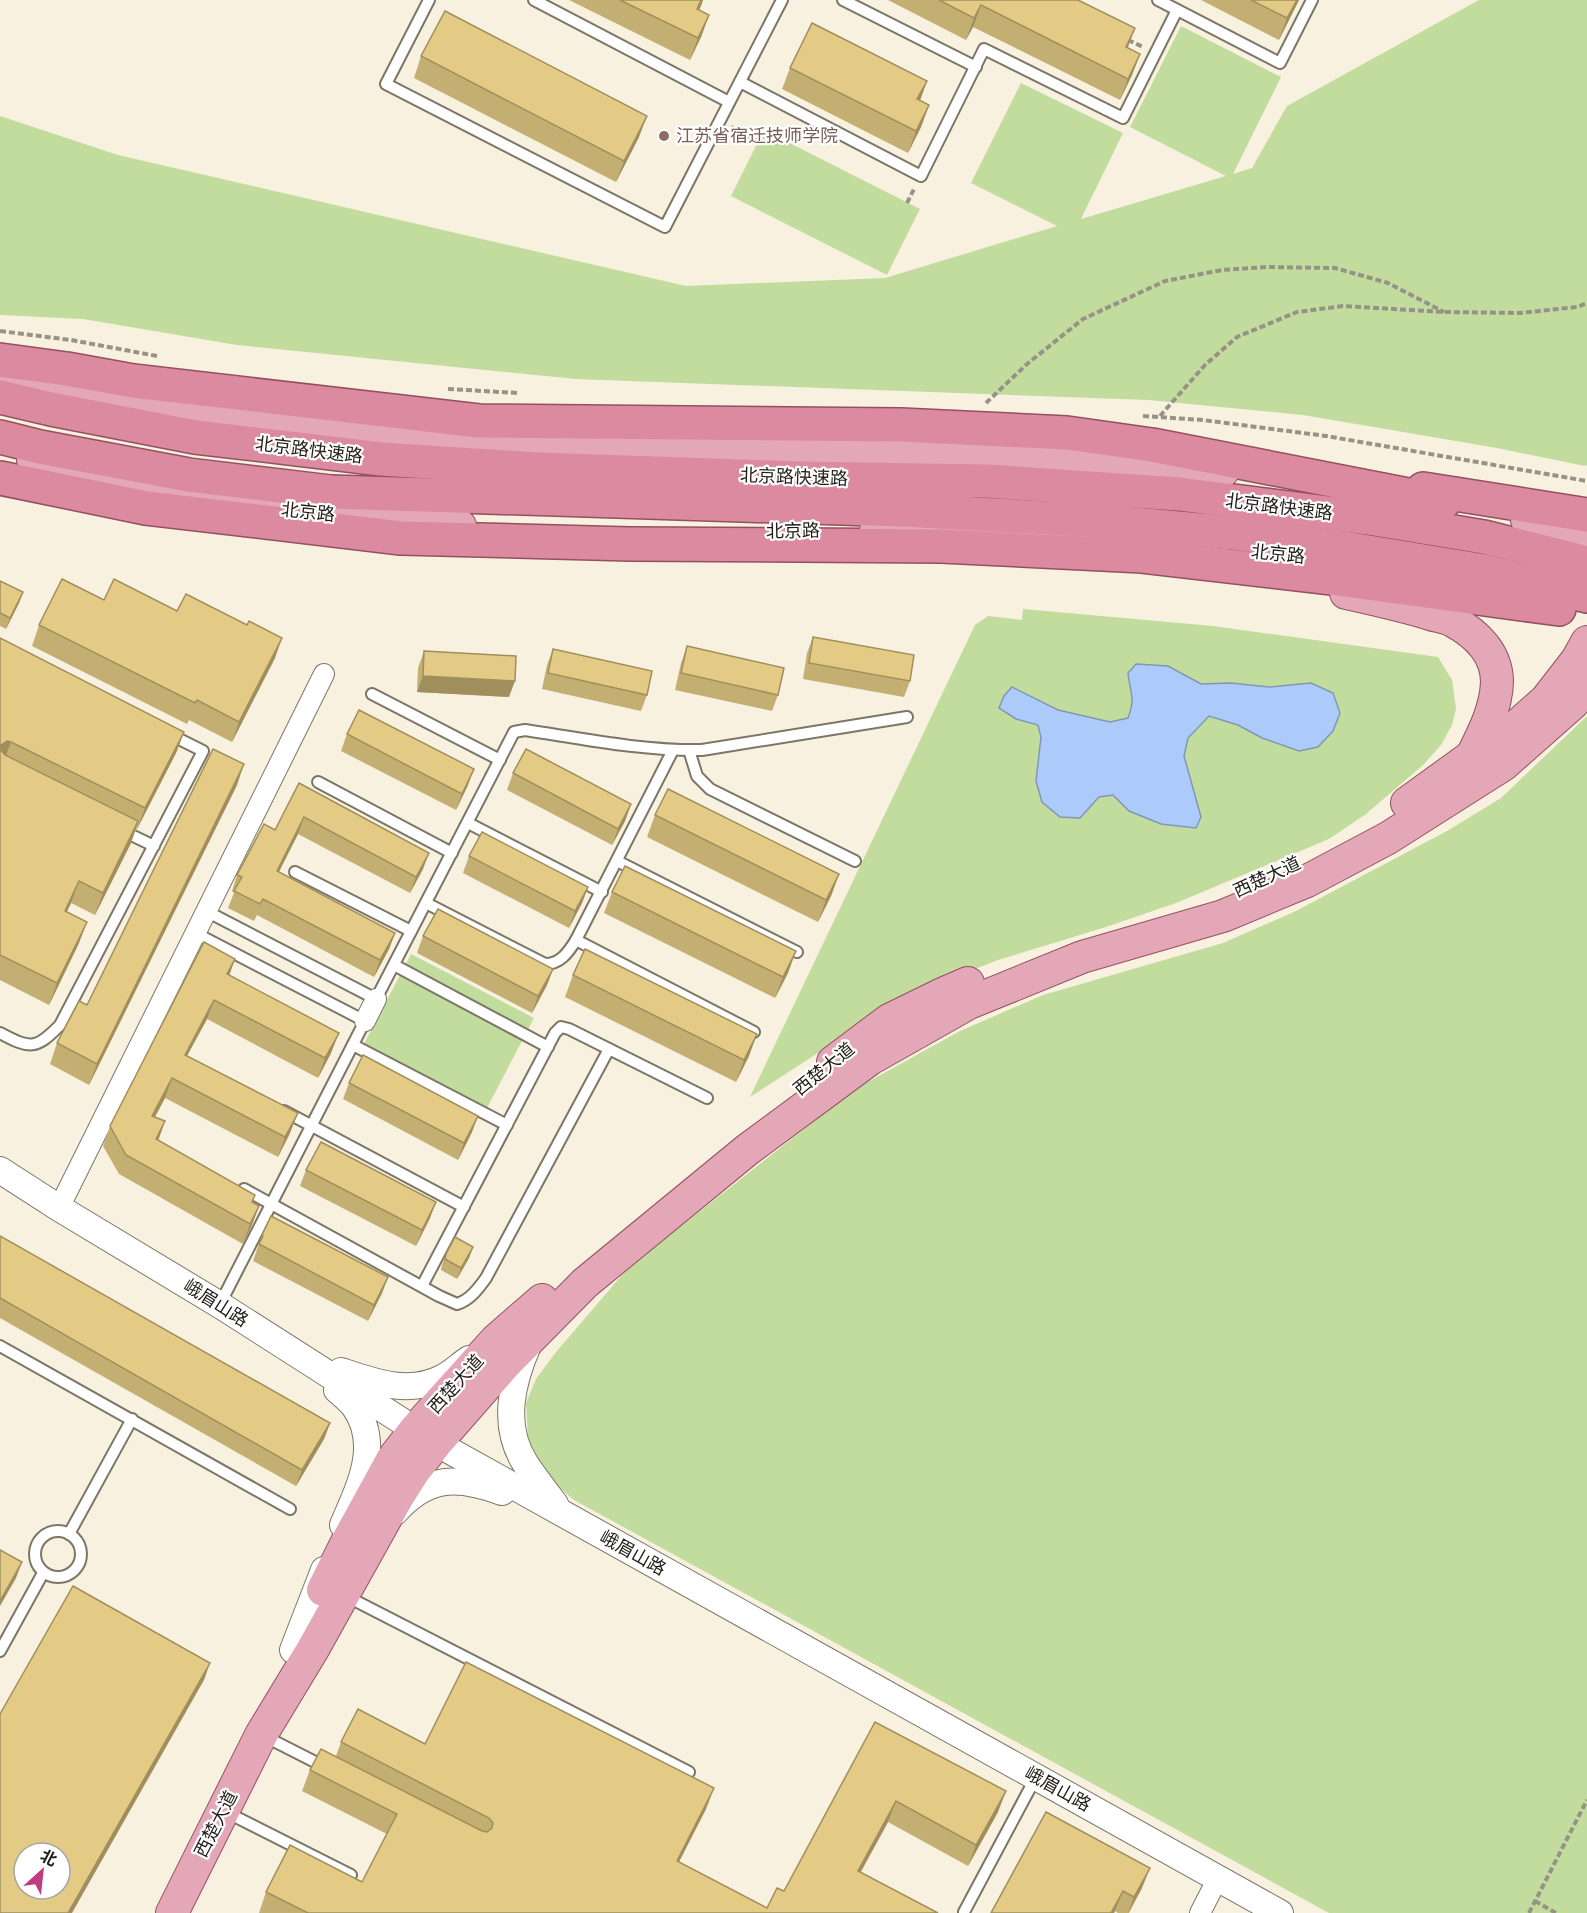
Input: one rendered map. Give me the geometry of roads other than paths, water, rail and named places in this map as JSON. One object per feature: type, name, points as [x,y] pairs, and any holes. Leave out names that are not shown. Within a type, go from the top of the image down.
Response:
[{"type":"highway","points":[[0,360],[133,381],[479,421],[901,425],[1067,433],[1587,515]]},
{"type":"highway","name":"北京路快速路","points":[[0,397],[195,436],[381,459],[551,469],[800,478],[987,481],[1179,494],[1375,519],[1484,537],[1587,562]]},
{"type":"highway","name":"北京路快速路","points":[[0,437],[40,447],[189,475],[331,492],[903,510],[1102,521],[1232,532],[1484,571],[1587,596]]},
{"type":"highway","points":[[1193,453],[1444,502]]},
{"type":"highway","points":[[0,478],[146,508],[401,538],[630,544],[941,546],[1142,556],[1332,578],[1518,603],[1587,615]]},
{"type":"main road","points":[[0,377],[121,404],[441,443],[932,456],[1175,467],[1341,484],[1444,502],[1587,534]]},
{"type":"main road","name":"北京路","points":[[0,452],[120,481],[281,510],[498,529],[713,532],[978,528],[1201,546],[1450,573],[1587,604]]},
{"type":"main road","points":[[1249,569],[1397,605],[1452,621],[1476,636],[1493,657],[1497,680],[1488,724],[1472,756]]},
{"type":"main road","name":"西楚大道","points":[[172,1913],[261,1735],[414,1471],[425,1436],[496,1340],[606,1246],[859,1041],[889,1020],[940,995],[989,975],[1060,949],[1192,909],[1256,884],[1378,823],[1472,756],[1502,739],[1546,700],[1577,660],[1587,642]]},
{"type":"main road","name":"西楚大道","points":[[261,1735],[293,1650],[347,1542],[386,1471],[506,1364],[585,1283],[747,1150],[870,1059],[969,1003],[1082,957],[1223,916],[1307,881],[1388,838],[1503,765],[1587,688]]},
{"type":"street","points":[[59,1208],[324,674]]},
{"type":"street","points":[[365,1021],[376,999]]},
{"type":"street","name":"峨眉山路","points":[[0,1170],[220,1305],[425,1436],[1280,1913]]},
{"type":"street","points":[[532,1336],[519,1367],[512,1398],[511,1422],[514,1440],[524,1462],[560,1512]]},
{"type":"street","points":[[304,1359],[383,1385],[421,1385],[441,1378],[496,1340]]},
{"type":"street","points":[[293,1650],[364,1473],[367,1446],[361,1418],[353,1404],[304,1359]]},
{"type":"street","points":[[379,1531],[405,1501],[424,1488],[440,1481],[457,1480],[482,1484],[560,1512]]},
{"type":"street","points":[[1200,1913],[1218,1878]]},
{"type":"lane","points":[[429,0],[386,84],[665,227],[782,0]]},
{"type":"lane","points":[[534,0],[729,102]]},
{"type":"lane","points":[[843,0],[976,67]]},
{"type":"lane","points":[[1158,0],[1280,63],[1312,0]]},
{"type":"lane","points":[[740,82],[921,176],[984,49],[1123,118],[1177,10]]},
{"type":"lane","points":[[372,694],[500,760]]},
{"type":"lane","points":[[206,911],[376,999],[514,732],[525,730],[616,744],[673,750],[702,750],[907,717]]},
{"type":"lane","points":[[0,1033],[18,1042],[32,1045],[45,1041],[60,1025],[203,751],[160,730]]},
{"type":"lane","points":[[426,903],[545,964],[554,964],[567,955],[576,940],[673,750]]},
{"type":"lane","points":[[689,750],[696,776],[710,789],[855,861]]},
{"type":"lane","points":[[318,782],[452,853]]},
{"type":"lane","points":[[468,822],[602,892]]},
{"type":"lane","points":[[113,826],[154,846]]},
{"type":"lane","points":[[617,861],[797,952]]},
{"type":"lane","points":[[295,872],[411,932]]},
{"type":"lane","points":[[195,933],[365,1021],[220,1305]]},
{"type":"lane","points":[[576,940],[754,1032]]},
{"type":"lane","points":[[394,965],[548,1047]]},
{"type":"lane","points":[[422,1286],[555,1033],[561,1027],[706,1098]]},
{"type":"lane","points":[[353,1045],[507,1125]]},
{"type":"lane","points":[[231,1182],[456,1304],[464,1302],[482,1284],[609,1049]]},
{"type":"lane","points":[[271,1104],[464,1207]]},
{"type":"lane","points":[[0,1346],[291,1509]]},
{"type":"lane","points":[[69,1534],[132,1419]]},
{"type":"lane","points":[[65,1530],[78,1540],[82,1556],[74,1571],[59,1577],[43,1573],[34,1559],[36,1543],[48,1531],[65,1530]]},
{"type":"lane","points":[[0,1650],[43,1573]]},
{"type":"lane","points":[[344,1594],[689,1772]]},
{"type":"lane","points":[[261,1735],[334,1772]]},
{"type":"lane","points":[[964,1912],[1036,1777]]},
{"type":"lane","points":[[223,1810],[351,1875]]},
{"type":"water","points":[[1136,664],[1168,666],[1201,684],[1231,683],[1269,687],[1311,683],[1333,693],[1340,713],[1333,731],[1318,747],[1299,751],[1262,738],[1238,725],[1209,716],[1188,738],[1184,756],[1201,817],[1196,828],[1161,824],[1129,811],[1113,795],[1099,797],[1080,818],[1060,817],[1042,802],[1036,781],[1041,737],[1038,725],[1016,719],[999,708],[1004,696],[1012,687],[1058,710],[1110,722],[1128,718],[1132,700],[1128,673]]},
{"type":"place","name":"江苏省宿迁技师学院","points":[[664,136]]}]
